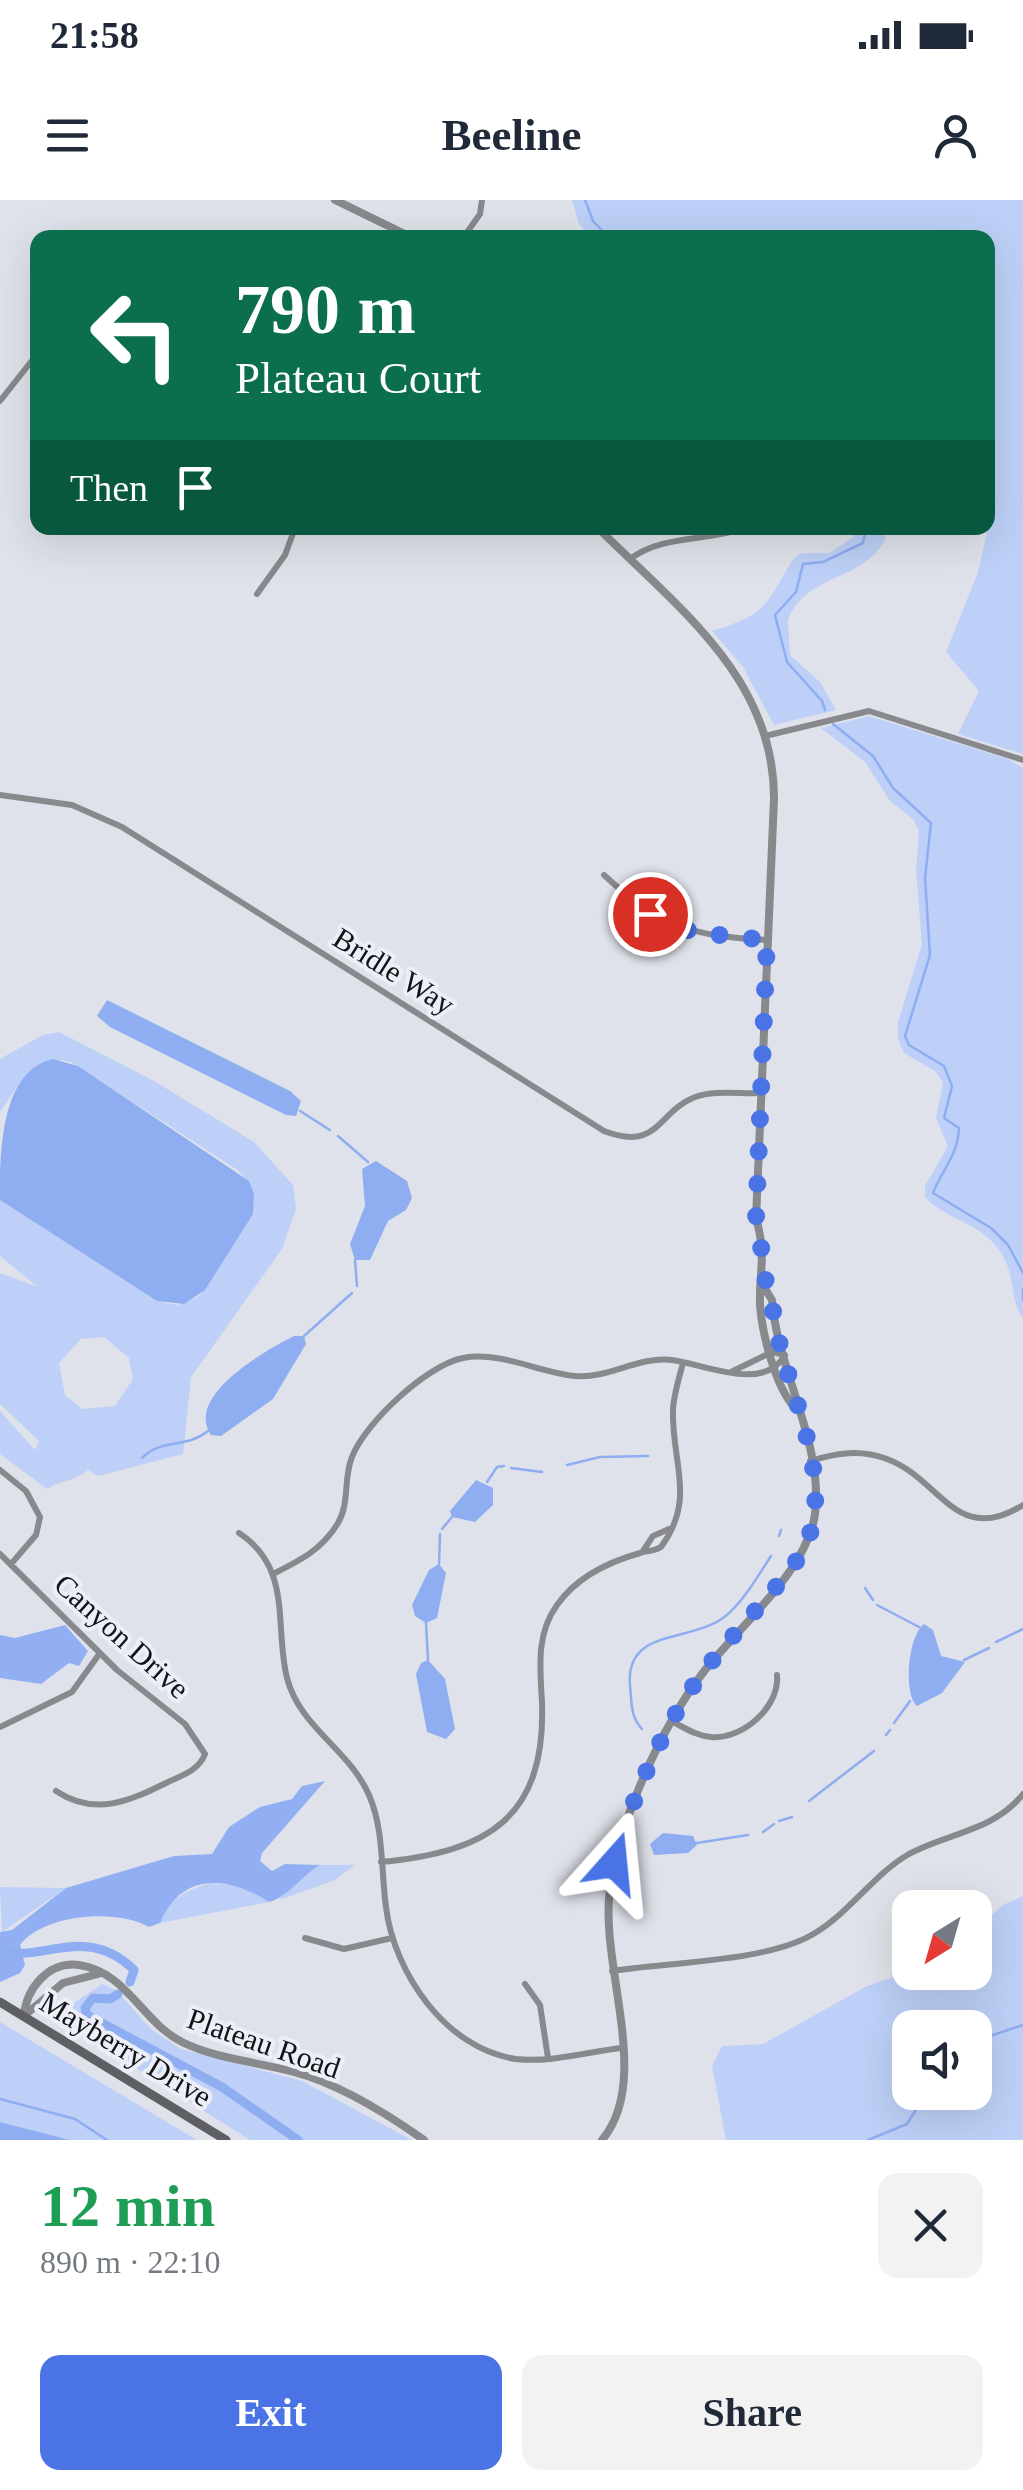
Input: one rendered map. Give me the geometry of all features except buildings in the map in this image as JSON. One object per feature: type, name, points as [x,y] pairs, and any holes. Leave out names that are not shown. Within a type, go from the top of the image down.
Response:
[{"type":"main road","name":"Mayberry Drive","points":[[0,2002],[226,2140]]},
{"type":"street","points":[[335,200],[396,230]]},
{"type":"street","points":[[469,230],[480,214],[482,200]]},
{"type":"street","points":[[0,401],[30,364]]},
{"type":"street","points":[[257,594],[285,555],[293,535]]},
{"type":"street","points":[[605,535],[728,660],[746,688],[765,736],[774,785],[756,1201],[764,1240],[764,1287],[760,1302],[786,1397],[796,1409]]},
{"type":"street","points":[[630,559],[665,541],[719,535]]},
{"type":"street","points":[[765,736],[869,711],[1023,760]]},
{"type":"street","name":"Bridle Way","points":[[0,795],[72,805],[122,827],[604,1131],[624,1137],[644,1135],[662,1127],[696,1098],[760,1094]]},
{"type":"street","points":[[604,874],[638,906],[668,924],[717,937],[767,940]]},
{"type":"street","points":[[602,2140],[623,2097],[607,1922],[614,1866],[624,1832],[672,1722],[704,1672],[805,1548],[816,1502],[796,1409],[797,1390],[772,1300],[764,1287]]},
{"type":"street","points":[[733,1370],[772,1352],[785,1355]]},
{"type":"street","points":[[273,1574],[307,1557],[330,1535],[342,1514],[350,1462],[357,1445],[376,1421],[437,1367],[479,1356],[589,1376],[656,1360],[746,1375],[776,1366],[785,1355]]},
{"type":"street","points":[[381,1862],[455,1851],[506,1818],[526,1790],[540,1757],[540,1657],[551,1614],[580,1580],[643,1551],[661,1547],[668,1529],[683,1487],[673,1410],[683,1363]]},
{"type":"street","points":[[810,1461],[852,1452],[886,1458],[914,1474],[952,1508],[979,1520],[1004,1516],[1023,1506]]},
{"type":"street","points":[[0,1470],[33,1499],[40,1517],[36,1535],[11,1564]]},
{"type":"street","points":[[643,1551],[653,1536],[668,1529]]},
{"type":"street","points":[[239,1533],[273,1574],[281,1597],[284,1658],[294,1699],[362,1780],[375,1811],[392,1938],[424,1997],[453,2032],[502,2056],[548,2058],[621,2048]]},
{"type":"street","name":"Canyon Drive","points":[[0,1554],[100,1653],[185,1724],[204,1758],[190,1772],[120,1804],[78,1802],[56,1791]]},
{"type":"street","points":[[0,1727],[72,1692],[100,1653]]},
{"type":"street","points":[[672,1722],[712,1737],[741,1730],[772,1698],[777,1676]]},
{"type":"street","points":[[611,1971],[771,1950],[801,1941],[832,1921],[901,1860],[996,1820],[1023,1794]]},
{"type":"street","points":[[304,1938],[354,1949],[392,1938]]},
{"type":"street","points":[[24,2016],[28,1990],[46,1974],[74,1964],[102,1974]]},
{"type":"street","points":[[24,2016],[63,1983],[102,1974]]},
{"type":"street","name":"Plateau Road","points":[[102,1974],[121,1985],[177,2040],[309,2077],[385,2114],[424,2140]]},
{"type":"street","points":[[526,1984],[540,2005],[548,2058]]},
{"type":"shaded area","points":[[572,200],[1023,200],[1023,754],[958,734],[979,691],[946,652],[978,572],[986,535],[995,535],[995,230],[585,230]]},
{"type":"shaded area","points":[[854,537],[886,538],[864,563],[808,594],[788,620],[790,655],[820,682],[836,710],[774,725],[743,667],[712,631],[745,619],[764,605],[794,558],[802,553],[829,553]]},
{"type":"shaded area","points":[[869,716],[1008,759],[1023,768],[1023,1318],[1007,1265],[996,1246],[980,1231],[925,1197],[925,1186],[948,1146],[936,1118],[943,1082],[935,1071],[904,1053],[898,1039],[898,1022],[922,944],[916,870],[919,831],[913,819],[890,801],[865,762],[821,728]]},
{"type":"shaded area","points":[[107,1000],[290,1091],[301,1101],[296,1116],[286,1115],[110,1027],[97,1016]]},
{"type":"shaded area","points":[[59,1032],[154,1081],[254,1142],[293,1185],[296,1209],[282,1249],[191,1377],[183,1454],[98,1476],[88,1470],[47,1489],[0,1454],[0,1411],[35,1450],[39,1441],[0,1404],[0,1273],[38,1287],[0,1256],[0,1200],[157,1301],[178,1305],[199,1296],[253,1214],[252,1187],[239,1171],[71,1062],[47,1061],[37,1066],[21,1081],[0,1112],[0,1059],[43,1035]],"holes":[[[104,1337],[129,1358],[133,1379],[115,1406],[82,1409],[65,1395],[59,1363],[81,1339]]]},
{"type":"shaded area","points":[[53,1059],[78,1066],[249,1181],[254,1194],[253,1214],[205,1290],[184,1304],[157,1301],[0,1200],[3,1138],[13,1096],[22,1079]]},
{"type":"shaded area","points":[[376,1161],[407,1181],[412,1198],[406,1210],[388,1221],[370,1260],[355,1260],[350,1244],[365,1206],[362,1169]]},
{"type":"shaded area","points":[[294,1336],[304,1336],[306,1344],[273,1399],[221,1436],[211,1435],[206,1420],[218,1390],[248,1363]]},
{"type":"shaded area","points":[[476,1480],[493,1488],[493,1505],[475,1522],[452,1517],[450,1511]]},
{"type":"shaded area","points":[[439,1564],[446,1573],[437,1618],[426,1623],[415,1616],[412,1605],[429,1570]]},
{"type":"shaded area","points":[[924,1624],[933,1630],[941,1656],[965,1662],[942,1693],[917,1706],[910,1690],[909,1665],[914,1640]]},
{"type":"shaded area","points":[[65,1625],[88,1651],[79,1666],[69,1663],[41,1684],[0,1678],[0,1635],[15,1638]]},
{"type":"shaded area","points":[[428,1660],[445,1679],[455,1729],[446,1739],[427,1732],[416,1674],[421,1663]]},
{"type":"shaded area","points":[[325,1781],[262,1853],[260,1861],[272,1871],[285,1864],[320,1865],[282,1896],[269,1902],[238,1887],[207,1883],[181,1894],[160,1923],[149,1927],[119,1917],[100,1916],[45,1926],[20,1945],[25,1965],[20,1973],[0,1982],[0,1932],[12,1930],[66,1888],[174,1856],[212,1854],[229,1827],[260,1807],[292,1799],[302,1786]]},
{"type":"shaded area","points":[[663,1833],[693,1836],[697,1845],[688,1853],[654,1855],[650,1844]]},
{"type":"shaded area","points":[[320,1865],[355,1865],[335,1880],[279,1900],[302,1876]]},
{"type":"shaded area","points":[[209,1883],[242,1886],[269,1902],[160,1923],[179,1897]]},
{"type":"shaded area","points":[[0,1887],[66,1888],[2,1932]]},
{"type":"shaded area","points":[[1023,1896],[1023,2140],[726,2140],[712,2066],[722,2046],[763,2044],[865,1987],[892,1977],[892,1990],[992,1990],[992,1915]]},
{"type":"shaded area","points":[[102,1984],[116,1990],[151,2029],[181,2049],[302,2081],[412,2140],[250,2140],[63,2022],[65,2009]]},
{"type":"shaded area","points":[[0,2022],[197,2140],[70,2140],[0,2122]]},
{"type":"shaded area","points":[[0,2122],[70,2140],[0,2140]]},
{"type":"waterway","points":[[585,200],[593,221],[601,230]]},
{"type":"waterway","points":[[825,710],[822,701],[787,662],[775,615],[796,592],[803,564],[823,562],[863,543],[865,535]]},
{"type":"waterway","points":[[833,724],[873,756],[893,788],[931,823],[925,878],[930,955],[905,1036],[909,1045],[944,1066],[952,1086],[944,1118],[959,1128],[958,1138],[933,1193],[991,1228],[1008,1245],[1023,1273]]},
{"type":"waterway","points":[[300,1111],[330,1130]]},
{"type":"waterway","points":[[338,1136],[368,1162]]},
{"type":"waterway","points":[[355,1260],[357,1286]]},
{"type":"waterway","points":[[1023,1289],[1023,1300]]},
{"type":"waterway","points":[[304,1336],[352,1293]]},
{"type":"waterway","points":[[142,1458],[157,1448],[191,1440],[208,1431]]},
{"type":"waterway","points":[[567,1465],[600,1457],[648,1456]]},
{"type":"waterway","points":[[487,1482],[497,1467],[504,1466]]},
{"type":"waterway","points":[[511,1468],[542,1472]]},
{"type":"waterway","points":[[442,1529],[452,1517]]},
{"type":"waterway","points":[[779,1536],[781,1530]]},
{"type":"waterway","points":[[439,1564],[440,1534]]},
{"type":"waterway","points":[[642,1729],[633,1714],[630,1686],[631,1667],[638,1654],[661,1640],[723,1618],[743,1598],[771,1556]]},
{"type":"waterway","points":[[865,1588],[873,1600]]},
{"type":"waterway","points":[[877,1605],[919,1627]]},
{"type":"waterway","points":[[426,1623],[428,1660]]},
{"type":"waterway","points":[[996,1642],[1023,1629]]},
{"type":"waterway","points":[[964,1660],[989,1648]]},
{"type":"waterway","points":[[894,1723],[910,1701]]},
{"type":"waterway","points":[[886,1735],[890,1730]]},
{"type":"waterway","points":[[809,1801],[874,1751]]},
{"type":"waterway","points":[[779,1821],[792,1817]]},
{"type":"waterway","points":[[763,1832],[774,1824]]},
{"type":"waterway","points":[[697,1843],[748,1835]]},
{"type":"waterway","points":[[0,1947],[27,1953],[77,1946],[96,1948],[115,1955],[134,1970],[130,1982]]},
{"type":"waterway","points":[[118,1994],[110,1999],[93,1998],[85,2008],[87,2015],[222,2087],[298,2140]]},
{"type":"waterway","points":[[992,2035],[1023,2025]]},
{"type":"waterway","points":[[0,2099],[75,2119],[107,2140]]},
{"type":"waterway","points":[[868,2140],[907,2124],[916,2110]]},
{"type":"route","points":[[614,1863],[629,1819],[679,1710],[704,1672],[800,1556],[810,1535],[816,1502],[813,1470],[796,1409],[797,1390],[786,1362],[772,1300],[764,1287],[764,1240],[756,1219],[767,940],[692,932],[650,914]]}]
